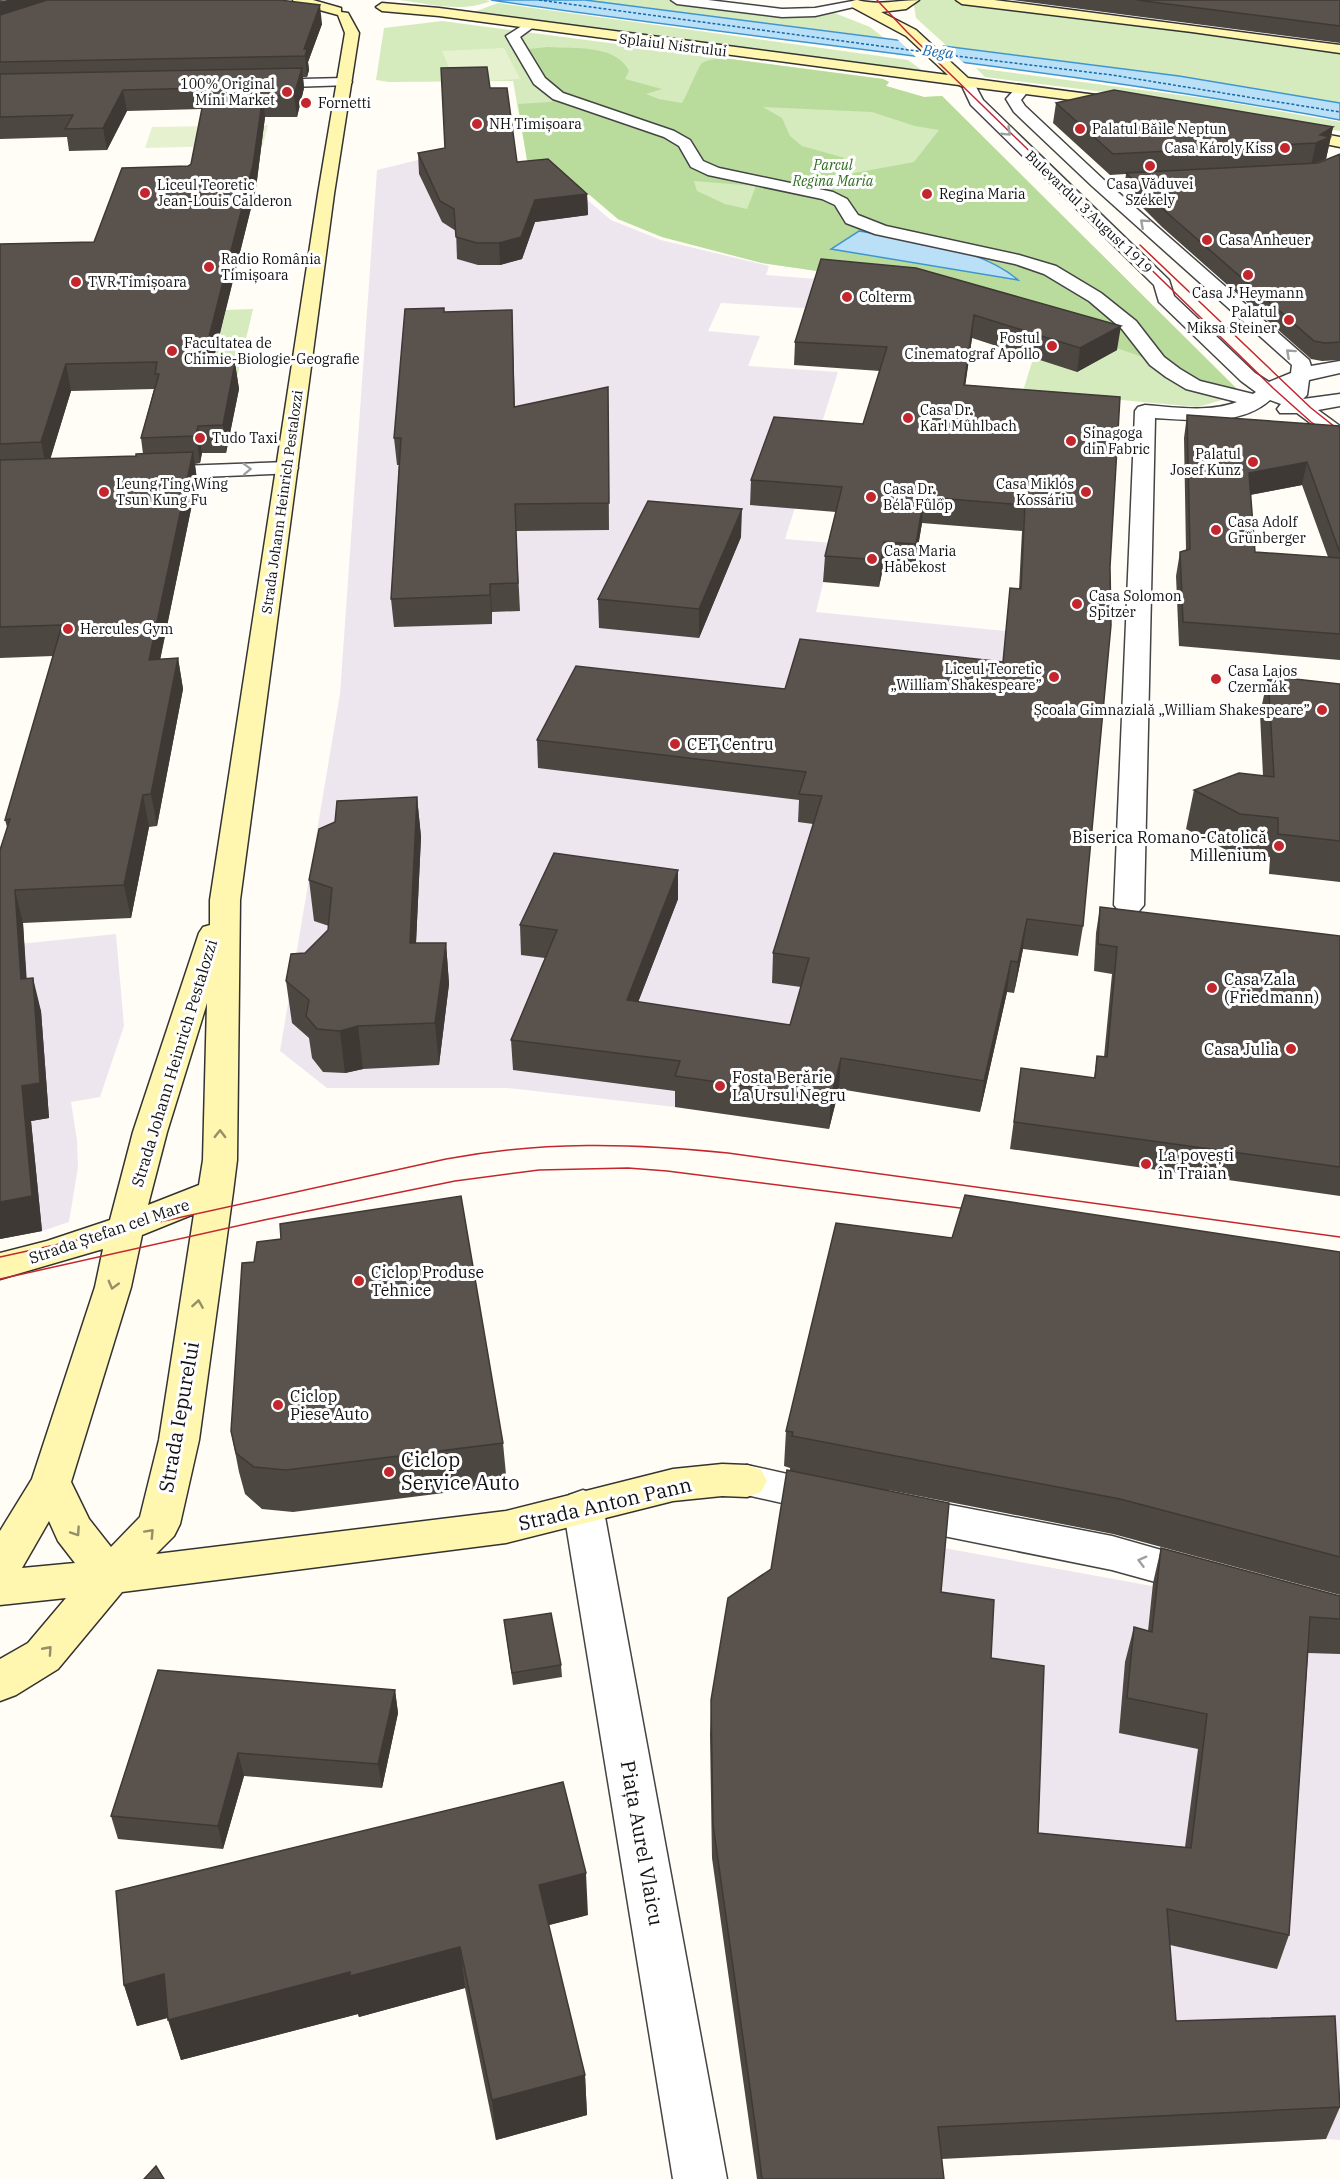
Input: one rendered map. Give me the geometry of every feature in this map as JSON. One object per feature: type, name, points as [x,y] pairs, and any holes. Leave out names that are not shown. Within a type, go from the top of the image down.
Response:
[{"type":"main road","points":[[291,0],[366,13]]},
{"type":"main road","points":[[299,0],[340,14],[366,13]]},
{"type":"main road","points":[[324,0],[366,13]]},
{"type":"main road","points":[[853,2],[889,7],[904,5],[913,0],[914,28],[911,33]]},
{"type":"main road","points":[[962,0],[1004,2],[1340,49]]},
{"type":"main road","points":[[853,2],[911,33],[963,81]]},
{"type":"main road","name":"Splaiul Nistrului","points":[[366,13],[439,12],[528,26],[892,74],[932,83],[963,81],[1143,105]]},
{"type":"main road","points":[[340,14],[366,13]]},
{"type":"main road","name":"Splaiul Nistrului","points":[[366,13],[453,15]]},
{"type":"main road","name":"Strada Johann Heinrich Pestalozzi","points":[[216,1192],[220,1160],[225,900],[345,82],[366,13]]},
{"type":"main road","points":[[1274,130],[1340,142]]},
{"type":"main road","name":"Strada Johann Heinrich Pestalozzi","points":[[127,1228],[135,1186],[150,1132],[225,900]]},
{"type":"main road","name":"Strada Ștefan cel Mare","points":[[0,1266],[38,1258],[127,1228],[216,1192]]},
{"type":"main road","name":"Strada Iepurelui","points":[[0,1682],[43,1656],[110,1576],[159,1524],[179,1440],[216,1192]]},
{"type":"main road","points":[[0,1568],[51,1482],[113,1287],[127,1228]]},
{"type":"main road","name":"Strada Anton Pann","points":[[0,1588],[506,1527],[673,1485],[722,1480],[747,1481]]},
{"type":"main road","points":[[51,1482],[73,1529],[110,1576]]},
{"type":"street","points":[[677,0],[782,13],[815,12],[853,2]]},
{"type":"street","points":[[528,26],[513,36],[539,81],[558,96],[669,134],[684,143],[697,164],[714,172],[827,195],[841,202],[852,219],[881,231],[1019,260],[1050,270],[1095,297],[1129,325],[1157,361],[1173,373],[1193,384],[1260,402],[1332,431]]},
{"type":"street","name":"Bulevardul 3 August 1919","points":[[963,81],[976,102],[1163,284],[1165,298],[1242,372],[1260,402]]},
{"type":"street","points":[[246,84],[345,82]]},
{"type":"street","name":"Bulevardul 3 August 1919","points":[[1022,90],[1013,99],[1019,109],[1098,183],[1302,364],[1301,376]]},
{"type":"street","points":[[1098,183],[1120,182]]},
{"type":"street","points":[[1129,905],[1145,411],[1202,415],[1229,412],[1260,402],[1301,376],[1322,369],[1340,367]]},
{"type":"street","points":[[1301,376],[1297,395],[1299,405],[1332,431]]},
{"type":"street","points":[[1260,402],[1299,405],[1340,400]]},
{"type":"street","points":[[128,474],[287,468]]},
{"type":"street","name":"Strada Anton Pann","points":[[747,1481],[1112,1553],[1238,1587]]},
{"type":"street","name":"Piața Aurel Vlaicu","points":[[583,1506],[700,2179]]},
{"type":"shaded area","name":"Colterm","points":[[426,158],[528,168],[579,193],[611,220],[661,240],[769,266],[766,275],[892,285],[853,311],[721,303],[708,331],[760,336],[748,366],[838,372],[785,539],[833,543],[816,612],[1015,632],[862,995],[829,1129],[675,1107],[508,1088],[327,1088],[280,1051],[340,694],[377,170]]},
{"type":"shaded area","points":[[116,934],[124,1026],[100,1097],[71,1102],[77,1140],[78,1167],[69,1222],[42,1231],[0,1239],[0,946]]},
{"type":"shaded area","points":[[944,1548],[1152,1586],[1340,1649],[1340,2140],[985,2156],[931,2155],[756,2169],[712,1858],[710,1735],[727,1633]]},
{"type":"green space","points":[[400,0],[491,1],[480,5],[457,7]]},
{"type":"green space","points":[[585,0],[677,0],[754,11],[827,10],[870,27],[884,38]]},
{"type":"green space","points":[[913,0],[962,0],[1340,49],[1340,103],[1179,76],[947,46],[916,18]]},
{"type":"green space","points":[[498,3],[908,60],[927,74],[466,15]]},
{"type":"green space","name":"Parcul Regina Maria","points":[[442,21],[883,79],[889,82],[886,86],[924,97],[942,96],[1238,390],[1235,396],[1198,407],[1023,391],[1032,362],[1079,336],[962,292],[762,263],[662,237],[618,219],[585,191],[527,160],[513,81],[389,82],[376,80],[384,28]]},
{"type":"green space","name":"Parcul Regina Maria","points":[[548,47],[582,48],[605,52],[623,62],[629,71],[625,79],[662,89],[646,94],[682,103],[702,63],[722,58],[883,79],[889,82],[886,86],[924,97],[942,96],[1238,390],[1235,396],[1190,387],[1153,361],[962,292],[762,263],[662,237],[618,219],[585,191],[527,160],[518,104],[549,102],[577,96],[541,90],[521,66],[519,50]],"holes":[[[763,107],[872,112],[915,126],[939,130],[914,162],[854,173],[842,184],[825,190],[845,158],[802,146],[790,136],[782,118]],[[694,181],[756,186],[747,209],[725,204],[697,191]]]},
{"type":"green space","points":[[504,48],[520,79],[455,82],[442,51]]},
{"type":"green space","points":[[976,68],[1217,100],[1340,122],[1340,131],[1160,99],[985,77]]},
{"type":"green space","points":[[268,125],[263,145],[145,148],[152,127]]},
{"type":"green space","points":[[253,309],[235,386],[206,387],[209,322],[223,322],[226,310]]},
{"type":"water","name":"Bega","points":[[491,0],[585,0],[1179,76],[1340,103],[1340,120],[1022,70]]},
{"type":"water","points":[[859,231],[921,241],[963,252],[984,259],[1018,280],[831,249]]},
{"type":"pier","points":[[895,37],[940,43],[970,68],[921,62]]},
{"type":"building","points":[[47,0],[280,0],[320,5],[304,49],[307,49],[305,56],[0,62],[0,15]]},
{"type":"building","points":[[1137,0],[1340,0],[1340,26],[1175,5]]},
{"type":"building","points":[[487,67],[490,88],[507,88],[517,162],[548,159],[587,194],[535,200],[521,237],[499,243],[477,243],[456,237],[454,209],[440,201],[418,153],[445,148],[441,68]]},
{"type":"building","points":[[302,68],[294,95],[263,96],[253,165],[202,364],[235,363],[223,425],[198,426],[196,436],[141,438],[159,374],[155,374],[157,362],[66,364],[41,442],[0,444],[0,244],[94,242],[122,168],[188,166],[191,164],[206,88],[123,90],[103,128],[65,129],[73,115],[0,117],[0,74]]},
{"type":"building","points":[[1114,90],[1333,127],[1320,135],[1330,137],[1316,143],[1113,154],[1056,103]]},
{"type":"building","points":[[1340,154],[1340,342],[1314,341],[1165,211],[1126,173],[1318,163]]},
{"type":"building","points":[[821,259],[916,268],[1121,326],[1080,348],[974,315],[964,385],[1120,397],[1110,567],[1111,625],[1083,926],[1027,919],[1018,962],[1011,961],[984,1081],[841,1058],[831,1098],[675,1076],[680,1061],[511,1040],[557,930],[520,925],[554,853],[678,870],[627,1000],[790,1025],[809,958],[773,953],[822,796],[799,794],[806,772],[537,740],[576,666],[785,689],[800,639],[1003,662],[1010,588],[1021,589],[1025,505],[924,497],[916,544],[884,542],[881,560],[825,556],[842,487],[751,480],[774,417],[863,424],[887,347],[795,342]]},
{"type":"building","points":[[444,308],[444,312],[512,310],[514,407],[608,387],[609,503],[515,504],[518,583],[490,584],[490,595],[391,599],[401,438],[394,438],[405,309]]},
{"type":"building","points":[[1187,415],[1340,426],[1340,553],[1307,462],[1249,473],[1255,552],[1340,558],[1340,634],[1183,622],[1180,552],[1190,549]]},
{"type":"building","points":[[193,452],[149,660],[178,658],[151,794],[143,795],[124,885],[15,890],[21,979],[33,978],[40,1083],[22,1086],[32,1196],[0,1202],[0,850],[10,819],[5,820],[62,625],[0,627],[0,460]]},
{"type":"building","points":[[648,501],[742,509],[699,609],[598,599]]},
{"type":"building","points":[[1268,676],[1340,684],[1340,841],[1278,834],[1278,818],[1240,814],[1194,790],[1239,773],[1274,777]]},
{"type":"building","points":[[417,797],[410,943],[446,943],[435,1023],[358,1026],[340,1031],[317,1029],[306,1016],[309,1000],[286,981],[291,954],[305,953],[328,930],[332,888],[309,880],[319,829],[335,822],[337,801]]},
{"type":"building","points":[[1100,907],[1340,936],[1340,1167],[1014,1122],[1021,1068],[1095,1078],[1097,1056],[1107,1057],[1117,947],[1098,944]]},
{"type":"building","points":[[965,1195],[1340,1252],[1340,1557],[1120,1499],[792,1436],[793,1432],[786,1431],[836,1223],[952,1238]]},
{"type":"building","points":[[461,1196],[503,1443],[286,1470],[254,1467],[236,1453],[231,1431],[242,1263],[254,1262],[257,1242],[281,1239],[280,1224]]},
{"type":"building","points":[[787,1470],[949,1503],[941,1592],[994,1600],[991,1658],[1044,1666],[1038,1833],[1191,1848],[1207,1714],[1127,1698],[1134,1627],[1152,1632],[1161,1548],[1340,1596],[1340,1619],[1310,1617],[1289,1935],[1167,1909],[1176,2021],[1335,2016],[1340,2107],[938,2127],[944,2179],[762,2179],[713,1824],[711,1700],[728,1598],[771,1569]]},
{"type":"building","points":[[551,1613],[561,1665],[512,1673],[504,1620]]},
{"type":"building","points":[[158,1670],[395,1690],[378,1764],[238,1753],[218,1826],[111,1816]]},
{"type":"building","points":[[563,1782],[586,1873],[539,1885],[585,2075],[492,2100],[460,1947],[350,1976],[350,1972],[168,2020],[164,1974],[124,1985],[116,1891]]},
{"type":"building","points":[[156,2166],[164,2179],[144,2179]]},
{"type":"ferry route","points":[[539,0],[924,52]]},
{"type":"ferry route","points":[[940,54],[1112,75],[1340,112]]},
{"type":"tram line","points":[[877,0],[907,32],[1273,388],[1311,422],[1340,442]]},
{"type":"tram line","points":[[1140,245],[1311,408],[1340,431]]},
{"type":"tram line","points":[[0,1257],[446,1159],[516,1149],[587,1146],[657,1147],[728,1153],[1340,1237]]},
{"type":"tram line","points":[[0,1279],[264,1220],[455,1181],[539,1170],[628,1168],[667,1171],[976,1210]]},
{"type":"place","name":"100% Original Mini Market","points":[[287,92]]},
{"type":"place","name":"Fornetti","points":[[306,103]]},
{"type":"place","name":"NH Timișoara","points":[[477,124]]},
{"type":"place","name":"Palatul Băile Neptun","points":[[1080,129]]},
{"type":"place","name":"Casa Károly Kiss","points":[[1285,148]]},
{"type":"place","name":"Casa Văduvei Székely","points":[[1150,166]]},
{"type":"place","name":"Liceul Teoretic Jean-Louis Calderon","points":[[145,193]]},
{"type":"place","name":"Regina Maria","points":[[927,194]]},
{"type":"place","name":"Casa Anheuer","points":[[1207,240]]},
{"type":"place","name":"Radio România Timișoara","points":[[209,267]]},
{"type":"place","name":"Casa J. Heymann","points":[[1248,275]]},
{"type":"place","name":"TVR Timișoara","points":[[76,282]]},
{"type":"place","name":"Colterm","points":[[847,297]]},
{"type":"place","name":"Palatul Miksa Steiner","points":[[1289,320]]},
{"type":"place","name":"Fostul Cinematograf Apollo","points":[[1052,346]]},
{"type":"place","name":"Facultatea de Chimie-Biologie-Geografie","points":[[172,351]]},
{"type":"place","name":"Casa Dr. Karl Mühlbach","points":[[908,418]]},
{"type":"place","name":"Tudo Taxi","points":[[200,438]]},
{"type":"place","name":"Sinagoga din Fabric","points":[[1071,441]]},
{"type":"place","name":"Palatul Josef Kunz","points":[[1253,462]]},
{"type":"place","name":"Leung Ting Wing Tsun Kung Fu","points":[[104,492]]},
{"type":"place","name":"Casa Miklós Kossáriu","points":[[1086,492]]},
{"type":"place","name":"Casa Dr. Béla Fülöp","points":[[871,497]]},
{"type":"place","name":"Casa Adolf Grünberger","points":[[1216,530]]},
{"type":"place","name":"Casa Maria Habekost","points":[[872,559]]},
{"type":"place","name":"Casa Solomon Spitzer","points":[[1077,604]]},
{"type":"place","name":"Hercules Gym","points":[[68,629]]},
{"type":"place","name":"Liceul Teoretic „William Shakespeare”","points":[[1054,677]]},
{"type":"place","name":"Casa Lajos Czermák","points":[[1216,679]]},
{"type":"place","name":"Școala Gimnazială „William Shakespeare”","points":[[1322,710]]},
{"type":"place","name":"CET Centru","points":[[675,744]]},
{"type":"place","name":"Biserica Romano-Catolică Millenium","points":[[1279,846]]},
{"type":"place","name":"Casa Zala (Friedmann)","points":[[1212,988]]},
{"type":"place","name":"Casa Julia","points":[[1291,1049]]},
{"type":"place","name":"Fosta Berărie La Ursul Negru","points":[[720,1086]]},
{"type":"place","name":"La povești în Traian","points":[[1146,1164]]},
{"type":"place","name":"Ciclop Produse Tehnice","points":[[359,1281]]},
{"type":"place","name":"Ciclop Piese Auto","points":[[278,1405]]},
{"type":"place","name":"Ciclop Service Auto","points":[[389,1472]]}]
